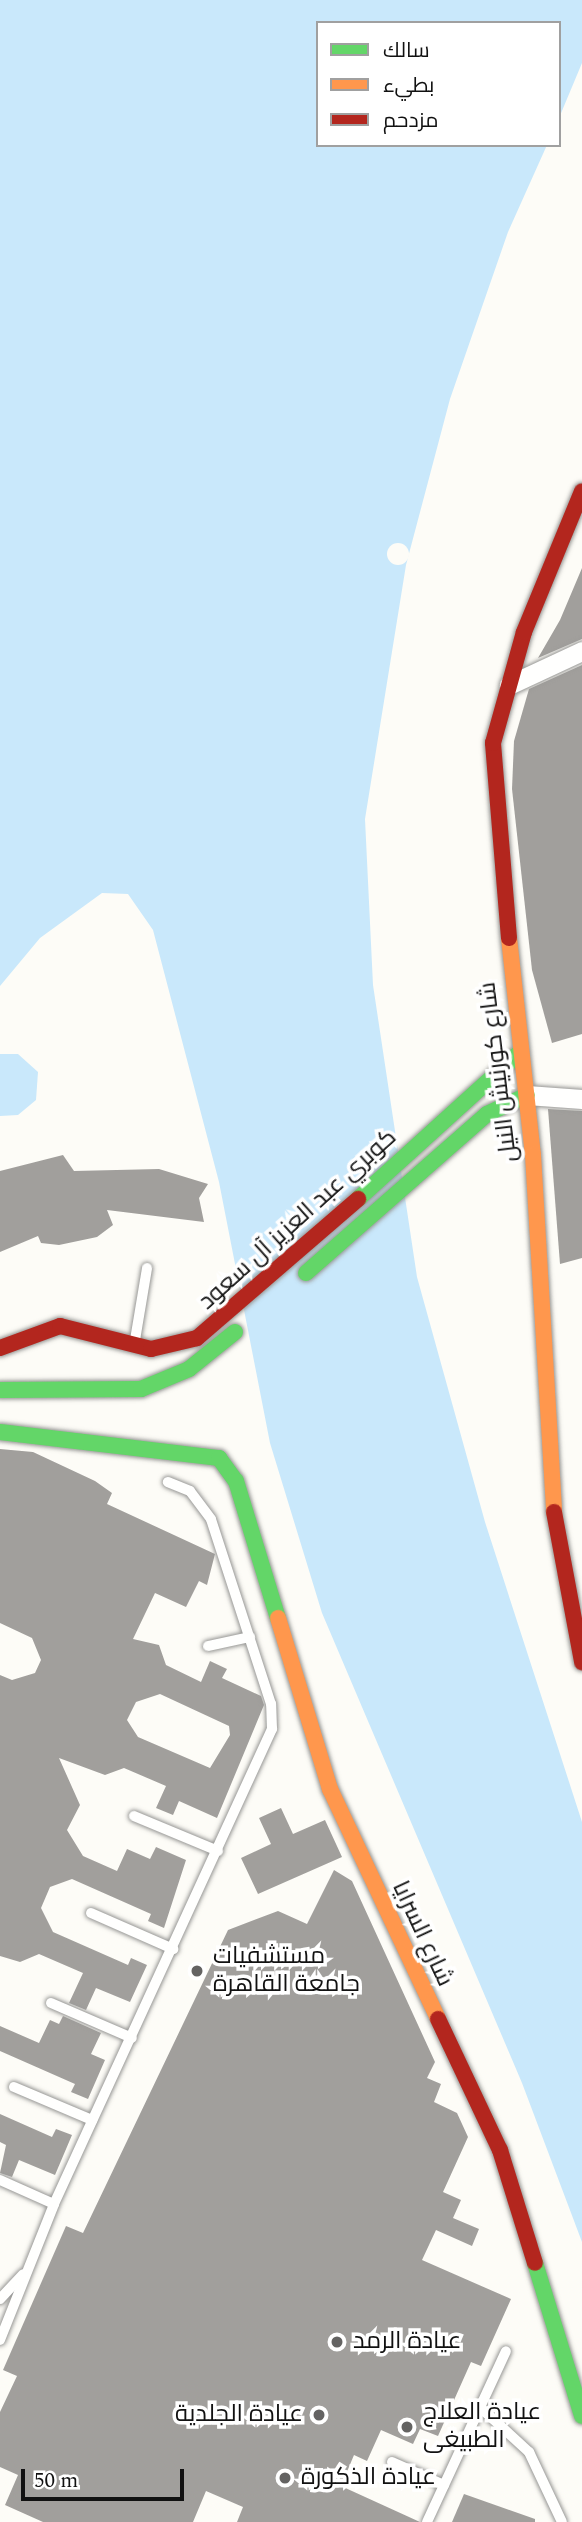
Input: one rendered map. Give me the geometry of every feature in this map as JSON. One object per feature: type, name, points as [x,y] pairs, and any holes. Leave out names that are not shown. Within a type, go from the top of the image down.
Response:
[{"type":"main road","name":"شارع كورنيش النيل","points":[[582,491],[509,685],[493,743],[493,818],[527,1095],[554,1508],[564,1588],[582,1662]]},
{"type":"main road","name":"كوبري عبد العزيز آل سعود","points":[[0,1348],[60,1326],[135,1345],[168,1350],[206,1332],[521,1051]]},
{"type":"main road","name":"كوبري عبد العزيز آل سعود","points":[[288,1288],[477,1124],[527,1095]]},
{"type":"main road","name":"كوبري عبد العزيز آل سعود","points":[[0,1389],[40,1385],[123,1392],[174,1377],[251,1320]]},
{"type":"main road","points":[[123,1392],[138,1366],[135,1345]]},
{"type":"main road","name":"شارع السرايا","points":[[0,1432],[204,1452],[228,1469],[242,1492],[330,1789],[500,2150],[582,2416]]},
{"type":"street","points":[[509,685],[582,651]]},
{"type":"street","points":[[527,1095],[582,1099]]},
{"type":"lane","points":[[135,1345],[147,1268]]},
{"type":"lane","points":[[0,2340],[23,2274],[54,2203],[272,1729],[271,1704],[206,1508],[190,1491],[168,1482]]},
{"type":"lane","points":[[208,1646],[250,1637]]},
{"type":"lane","points":[[134,1816],[218,1851]]},
{"type":"lane","points":[[91,1913],[173,1949]]},
{"type":"lane","points":[[51,2003],[132,2038]]},
{"type":"lane","points":[[14,2087],[92,2120]]},
{"type":"lane","points":[[0,2180],[54,2203]]},
{"type":"lane","points":[[0,2299],[23,2274]]},
{"type":"lane","points":[[427,2522],[506,2351]]},
{"type":"lane","points":[[480,2407],[529,2452],[562,2522]]},
{"type":"lane","points":[[391,2462],[444,2485]]},
{"type":"water","points":[[0,0],[582,0],[582,63],[561,113],[561,21],[316,21],[316,147],[546,147],[508,232],[450,399],[406,565],[365,819],[373,985],[417,1277],[485,1522],[582,1822],[582,2242],[522,2083],[322,1613],[270,1443],[219,1182],[153,930],[128,894],[102,893],[40,938],[0,986]]},
{"type":"water","points":[[0,1054],[18,1054],[38,1072],[36,1100],[18,1115],[0,1116]]},
{"type":"pier","points":[[398,543],[406,546],[409,554],[406,562],[398,565],[390,562],[387,554],[390,546]]},
{"type":"building","points":[[582,568],[582,639],[538,658],[560,620]]},
{"type":"building","points":[[582,665],[582,1034],[552,1043],[532,970],[512,789],[514,741],[529,689]]},
{"type":"building","points":[[548,1109],[582,1111],[582,1258],[560,1264]]},
{"type":"building","points":[[63,1155],[74,1171],[159,1169],[208,1184],[199,1198],[204,1222],[107,1210],[113,1225],[97,1237],[59,1245],[41,1243],[38,1236],[0,1252],[0,1171]]},
{"type":"building","points":[[0,1449],[33,1452],[95,1481],[112,1493],[107,1504],[215,1554],[207,1585],[199,1581],[186,1607],[155,1593],[133,1639],[159,1645],[166,1665],[201,1682],[210,1661],[227,1669],[222,1678],[261,1696],[264,1705],[217,1818],[179,1801],[173,1815],[156,1808],[166,1786],[124,1768],[105,1775],[59,1758],[80,1805],[67,1830],[83,1856],[117,1871],[127,1849],[150,1859],[156,1847],[186,1860],[164,1928],[148,1921],[151,1914],[72,1879],[50,1887],[41,1908],[53,1932],[128,1965],[131,1958],[147,1965],[130,2002],[96,1988],[86,2010],[69,2003],[83,1973],[39,1954],[20,1962],[0,1956],[0,1675],[12,1680],[35,1673],[41,1660],[32,1638],[0,1623]],"holes":[[[160,1694],[229,1726],[230,1735],[210,1768],[138,1737],[127,1720],[136,1702]]]},
{"type":"building","points":[[281,1808],[293,1834],[325,1820],[342,1857],[258,1894],[241,1858],[271,1844],[259,1818]]},
{"type":"building","points":[[334,1870],[352,1881],[435,2062],[427,2078],[441,2084],[434,2102],[457,2113],[468,2137],[443,2192],[461,2200],[453,2218],[479,2229],[472,2246],[436,2230],[422,2260],[511,2299],[481,2366],[471,2362],[438,2436],[420,2429],[413,2444],[381,2430],[367,2461],[354,2455],[341,2486],[420,2522],[237,2522],[243,2507],[206,2491],[193,2522],[43,2522],[5,2505],[18,2475],[0,2467],[0,2412],[17,2376],[3,2370],[66,2226],[83,2233],[228,1930],[278,1911],[307,1924]]},
{"type":"building","points":[[63,2016],[101,2033],[91,2054],[105,2060],[88,2099],[71,2092],[75,2084],[0,2051],[0,2026],[39,2043],[50,2020],[59,2024]]},
{"type":"building","points":[[0,2114],[52,2137],[56,2129],[72,2135],[55,2175],[19,2160],[12,2177],[0,2173],[6,2145],[0,2142]]},
{"type":"building","points":[[464,2494],[535,2519],[535,2522],[452,2522]]},
{"type":"traffic: fast","points":[[358,1199],[521,1051]]},
{"type":"traffic: fast","points":[[306,1273],[487,1114],[527,1095]]},
{"type":"traffic: fast","points":[[0,1390],[141,1389],[189,1369],[235,1332]]},
{"type":"traffic: fast","points":[[0,1432],[219,1458],[236,1481],[278,1618]]},
{"type":"traffic: fast","points":[[535,2263],[582,2416]]},
{"type":"traffic: slow","points":[[509,938],[533,1155],[554,1512]]},
{"type":"traffic: slow","points":[[278,1618],[330,1789],[438,2019]]},
{"type":"traffic: jam","points":[[509,938],[493,743],[524,632],[582,491]]},
{"type":"traffic: jam","points":[[0,1348],[60,1326],[151,1349],[197,1338],[358,1199]]},
{"type":"traffic: jam","points":[[554,1512],[582,1662]]},
{"type":"traffic: jam","points":[[438,2019],[500,2150],[535,2263]]},
{"type":"place","name":"مستشفيات جامعة القاهرة","points":[[197,1971]]},
{"type":"place","name":"عيادة الرمد","points":[[337,2342]]},
{"type":"place","name":"عيادة الجلدية","points":[[319,2415]]},
{"type":"place","name":"عيادة العلاج الطبيغى","points":[[407,2427]]},
{"type":"place","name":"عيادة الذكورة","points":[[285,2478]]}]
